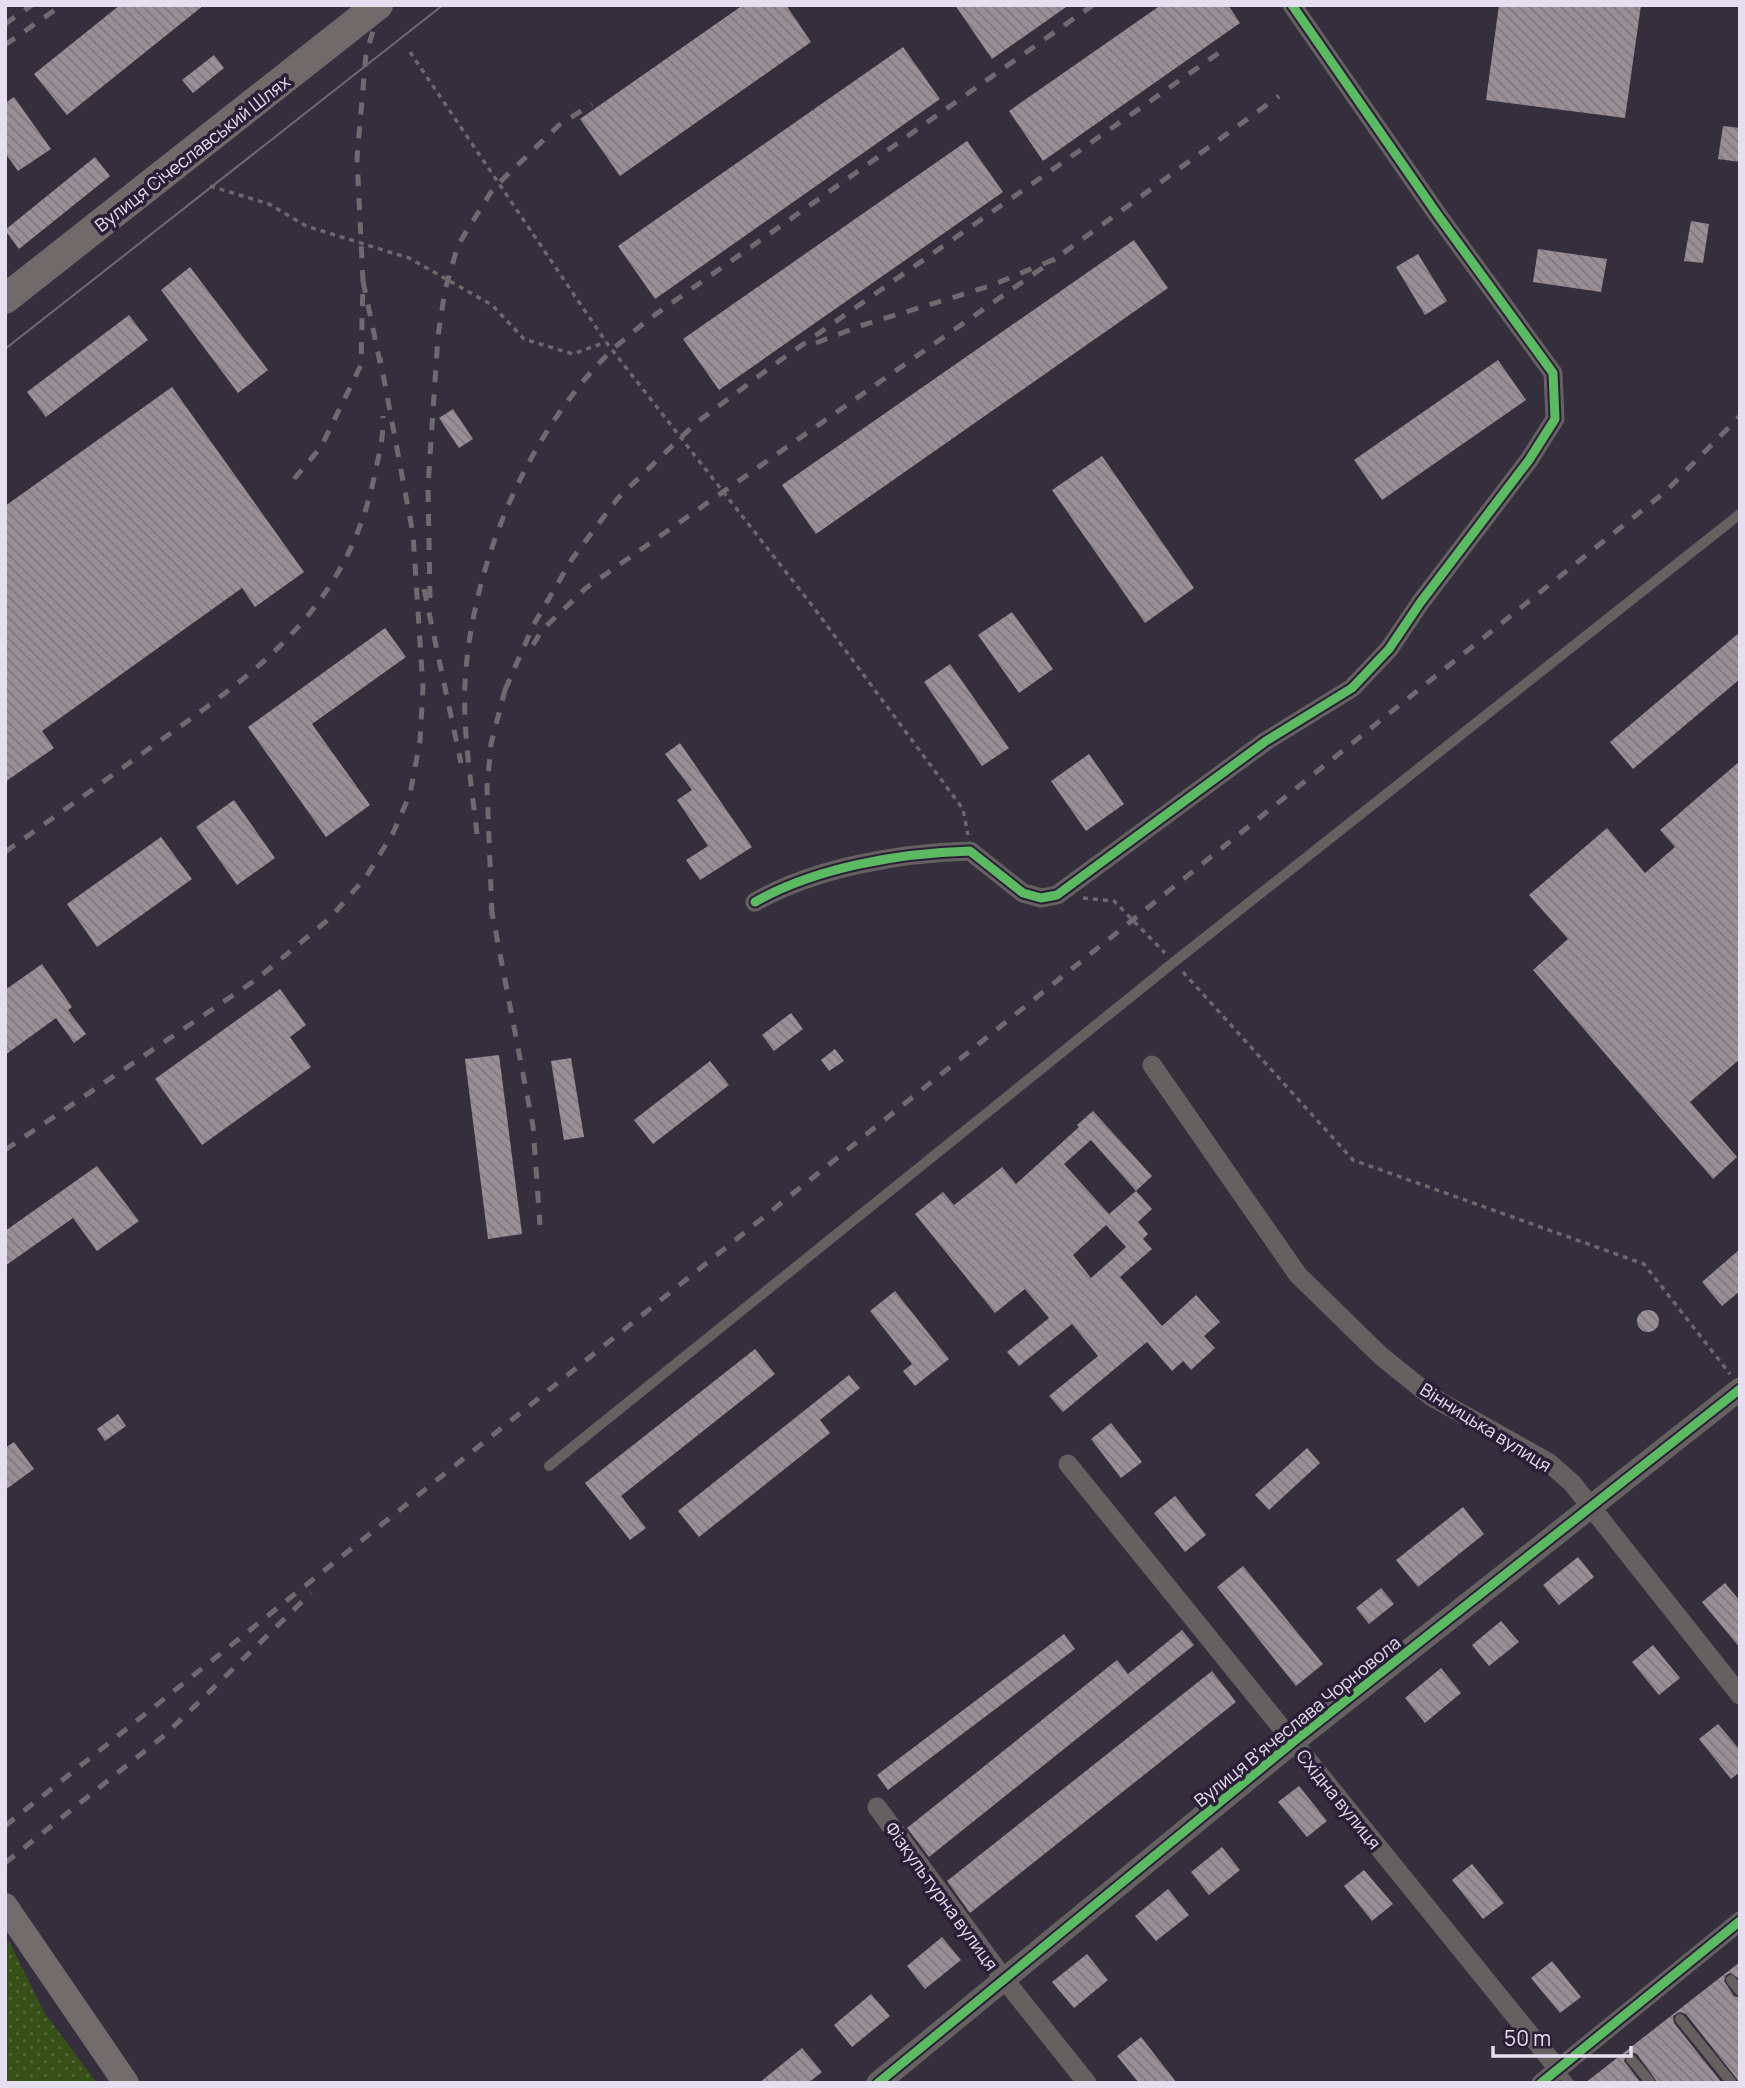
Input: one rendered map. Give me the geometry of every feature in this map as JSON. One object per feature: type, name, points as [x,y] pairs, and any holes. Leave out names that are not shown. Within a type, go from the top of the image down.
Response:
[{"type":"main road","name":"Вулиця Січеславський Шлях","points":[[5,299],[378,5]]},
{"type":"main road","points":[[5,1906],[127,2083]]},
{"type":"street","points":[[755,902],[775,890],[855,865],[929,852],[970,851],[1023,893],[1041,898],[1057,895],[1266,741],[1352,688],[1389,649],[1420,603],[1529,460],[1555,419],[1553,373],[1437,214],[1292,5]]},
{"type":"street","name":"Вінницька вулиця","points":[[1152,1065],[1298,1275],[1381,1356],[1432,1397],[1548,1462],[1572,1483],[1740,1695]]},
{"type":"street","name":"Вулиця Вʼячеслава Чорновола","points":[[878,2083],[1293,1742],[1592,1507],[1736,1383]]},
{"type":"street","name":"Східна вулиця","points":[[1068,1464],[1564,2076]]},
{"type":"street","name":"Фізкультурна вулиця","points":[[877,1807],[1004,1979],[1087,2083]]},
{"type":"street","points":[[1541,2083],[1564,2076],[1740,1921]]},
{"type":"lane","points":[[549,1466],[1174,962],[1740,514]]},
{"type":"lane","points":[[1731,1980],[1740,1991]]},
{"type":"lane","points":[[1680,2019],[1732,2083]]},
{"type":"lane","points":[[1631,2059],[1651,2083]]},
{"type":"path","points":[[410,52],[606,342],[811,604],[963,809],[970,851]]},
{"type":"path","points":[[210,186],[269,204],[306,226],[409,258],[492,305],[524,339],[573,354],[606,342]]},
{"type":"path","points":[[1057,895],[1114,901],[1174,962],[1353,1160],[1644,1264],[1736,1383]]},
{"type":"green space","points":[[9,1941],[44,2012],[97,2083],[5,2083],[5,1944]]},
{"type":"building","points":[[120,5],[204,5],[67,115],[34,74]]},
{"type":"building","points":[[743,5],[786,5],[811,42],[620,176],[580,119]]},
{"type":"building","points":[[955,5],[1069,5],[992,59]]},
{"type":"building","points":[[1161,5],[1228,5],[1240,23],[1043,161],[1009,111]]},
{"type":"building","points":[[1499,5],[1641,5],[1625,118],[1486,100]]},
{"type":"building","points":[[903,47],[940,99],[655,299],[618,246]]},
{"type":"building","points":[[214,55],[224,68],[193,93],[182,80]]},
{"type":"building","points":[[14,97],[51,149],[18,171],[5,153],[5,103]]},
{"type":"building","points":[[1723,126],[1740,128],[1740,162],[1718,159]]},
{"type":"building","points":[[967,141],[1003,192],[719,390],[683,339]]},
{"type":"building","points":[[95,157],[110,176],[19,249],[5,230]]},
{"type":"building","points":[[1691,221],[1709,224],[1703,263],[1684,261]]},
{"type":"building","points":[[1134,240],[1168,288],[816,534],[782,485]]},
{"type":"building","points":[[1538,249],[1607,259],[1601,292],[1533,282]]},
{"type":"building","points":[[1418,254],[1447,301],[1425,315],[1396,267]]},
{"type":"building","points":[[190,267],[268,370],[238,393],[161,290]]},
{"type":"building","points":[[129,315],[148,340],[46,417],[27,392]]},
{"type":"building","points":[[1498,360],[1526,400],[1382,500],[1354,460]]},
{"type":"building","points":[[172,387],[304,572],[255,607],[242,588],[42,731],[54,748],[5,782],[5,506]]},
{"type":"building","points":[[453,409],[473,439],[459,448],[439,418]]},
{"type":"building","points":[[1102,456],[1194,588],[1145,623],[1052,490]]},
{"type":"building","points":[[1012,612],[1053,669],[1019,693],[978,635]]},
{"type":"building","points":[[385,628],[406,657],[312,724],[370,805],[326,837],[248,727]]},
{"type":"building","points":[[1740,632],[1740,679],[1633,769],[1610,742]]},
{"type":"building","points":[[950,664],[1009,748],[982,766],[924,682]]},
{"type":"building","points":[[680,743],[752,847],[700,880],[686,860],[708,846],[677,800],[692,790],[665,754]]},
{"type":"building","points":[[1089,754],[1124,804],[1086,831],[1051,781]]},
{"type":"building","points":[[1740,761],[1740,1059],[1690,1102],[1737,1157],[1713,1179],[1533,970],[1568,939],[1529,895],[1607,828],[1645,873],[1675,847],[1660,830]]},
{"type":"building","points":[[234,800],[275,858],[237,885],[196,827]]},
{"type":"building","points":[[161,837],[192,879],[97,947],[67,904]]},
{"type":"building","points":[[42,964],[72,1007],[68,1010],[86,1034],[74,1043],[56,1018],[5,1055],[5,990]]},
{"type":"building","points":[[280,989],[306,1025],[290,1037],[311,1067],[202,1145],[155,1079]]},
{"type":"building","points":[[791,1013],[803,1029],[774,1051],[762,1035]]},
{"type":"building","points":[[835,1049],[844,1061],[829,1071],[821,1060]]},
{"type":"building","points":[[499,1055],[522,1234],[488,1239],[465,1059]]},
{"type":"building","points":[[571,1058],[584,1137],[564,1140],[551,1061]]},
{"type":"building","points":[[710,1061],[729,1085],[653,1144],[634,1120]]},
{"type":"building","points":[[1093,1111],[1152,1176],[1136,1191],[1152,1209],[1138,1222],[1148,1234],[1143,1239],[1152,1249],[1120,1277],[1162,1326],[1196,1295],[1220,1322],[1204,1336],[1215,1348],[1191,1370],[1183,1361],[1172,1371],[1147,1342],[1063,1412],[1049,1396],[1098,1356],[1072,1324],[1019,1366],[1007,1352],[1049,1318],[1025,1289],[995,1313],[915,1214],[943,1192],[954,1205],[1002,1167],[1016,1184],[1079,1127],[1077,1125]],"holes":[[[1091,1140],[1136,1191],[1109,1214],[1064,1164]],[[1106,1225],[1126,1247],[1091,1278],[1073,1255]]]},
{"type":"building","points":[[97,1166],[139,1221],[97,1251],[73,1218],[5,1266],[5,1231]]},
{"type":"building","points":[[1740,1249],[1740,1291],[1722,1306],[1702,1282]]},
{"type":"building","points":[[895,1291],[949,1359],[915,1386],[903,1371],[912,1364],[870,1311]]},
{"type":"building","points":[[1648,1310],[1656,1313],[1659,1321],[1656,1329],[1648,1332],[1640,1329],[1637,1321],[1640,1313]]},
{"type":"building","points":[[755,1349],[775,1374],[621,1496],[646,1528],[630,1540],[585,1483]]},
{"type":"building","points":[[849,1375],[860,1388],[820,1420],[830,1433],[699,1537],[678,1511]]},
{"type":"building","points":[[118,1414],[126,1426],[105,1441],[97,1429]]},
{"type":"building","points":[[1111,1423],[1142,1462],[1121,1478],[1091,1439]]},
{"type":"building","points":[[14,1442],[34,1469],[5,1490],[5,1448]]},
{"type":"building","points":[[1307,1448],[1320,1463],[1269,1510],[1255,1495]]},
{"type":"building","points":[[1175,1496],[1206,1535],[1185,1552],[1154,1513]]},
{"type":"building","points":[[1463,1507],[1484,1534],[1418,1587],[1396,1560]]},
{"type":"building","points":[[1578,1557],[1594,1577],[1559,1605],[1543,1585]]},
{"type":"building","points":[[1243,1566],[1323,1664],[1296,1686],[1217,1587]]},
{"type":"building","points":[[1725,1583],[1740,1601],[1740,1648],[1702,1602]]},
{"type":"building","points":[[1381,1588],[1394,1604],[1369,1624],[1356,1608]]},
{"type":"building","points":[[1501,1621],[1519,1642],[1489,1666],[1472,1645]]},
{"type":"building","points":[[1182,1630],[1194,1645],[929,1857],[907,1828],[1117,1660],[1128,1674]]},
{"type":"building","points":[[1064,1634],[1075,1649],[888,1790],[877,1775]]},
{"type":"building","points":[[1653,1645],[1680,1678],[1659,1695],[1632,1662]]},
{"type":"building","points":[[1441,1668],[1461,1693],[1425,1723],[1405,1698]]},
{"type":"building","points":[[1212,1671],[1236,1702],[970,1913],[947,1881]]},
{"type":"building","points":[[1718,1724],[1740,1750],[1740,1772],[1731,1779],[1699,1739]]},
{"type":"building","points":[[1299,1786],[1327,1821],[1307,1837],[1278,1802]]},
{"type":"building","points":[[1222,1847],[1240,1870],[1209,1895],[1191,1872]]},
{"type":"building","points":[[1472,1864],[1504,1903],[1483,1919],[1452,1880]]},
{"type":"building","points":[[1364,1870],[1393,1904],[1372,1921],[1344,1886]]},
{"type":"building","points":[[1168,1889],[1189,1915],[1156,1941],[1135,1916]]},
{"type":"building","points":[[942,1937],[961,1960],[925,1989],[907,1966]]},
{"type":"building","points":[[1087,1954],[1108,1980],[1074,2008],[1052,1982]]},
{"type":"building","points":[[1552,1961],[1581,1997],[1560,2013],[1531,1978]]},
{"type":"building","points":[[1740,1962],[1740,1979],[1730,1973],[1724,1981],[1734,1996],[1740,1998],[1740,2083],[1686,2014],[1680,2012],[1673,2016],[1674,2023],[1722,2083],[1658,2083],[1637,2054],[1630,2052],[1626,2054],[1624,2061],[1641,2083],[1585,2083]]},
{"type":"building","points":[[871,1994],[890,2016],[852,2047],[834,2025]]},
{"type":"building","points":[[1141,2037],[1177,2083],[1139,2083],[1117,2056]]},
{"type":"building","points":[[802,2048],[822,2072],[808,2083],[759,2083]]},
{"type":"tram line","points":[[5,349],[443,5]]},
{"type":"railway","points":[[5,24],[32,5]]},
{"type":"railway","points":[[5,45],[62,5]]},
{"type":"railway","points":[[294,479],[321,447],[361,365],[363,281],[357,158],[366,54],[381,5]]},
{"type":"railway","points":[[477,834],[465,710],[466,669],[472,626],[495,539],[532,456],[556,418],[612,350],[649,319],[1093,5]]},
{"type":"railway","points":[[505,690],[534,624],[572,559],[618,498],[696,423],[775,364],[1223,50]]},
{"type":"railway","points":[[816,343],[860,326],[990,286],[1055,259],[1279,96]]},
{"type":"railway","points":[[430,598],[428,486],[438,336],[445,290],[458,245],[499,183],[559,125],[592,104]]},
{"type":"railway","points":[[533,645],[542,630],[586,588],[1055,259]]},
{"type":"railway","points":[[363,281],[381,367]]},
{"type":"railway","points":[[5,1150],[257,979],[330,918],[366,877],[393,833],[410,794],[420,741],[423,688],[413,534],[380,358]]},
{"type":"railway","points":[[5,852],[195,716],[265,660],[295,630],[322,598],[344,561],[362,520],[380,452],[383,416]]},
{"type":"railway","points":[[5,1826],[1665,492],[1740,416]]},
{"type":"railway","points":[[424,589],[461,763]]},
{"type":"railway","points":[[492,915],[487,788],[491,744],[505,690],[509,684]]},
{"type":"railway","points":[[491,907],[533,1126],[540,1225]]},
{"type":"railway","points":[[5,1863],[166,1734],[311,1593]]},
{"type":"cycle path","points":[[755,902],[805,880],[860,864],[916,855],[970,851],[1023,893],[1041,898],[1057,895],[1266,741],[1352,688],[1389,649],[1420,603],[1529,460],[1555,419],[1553,373],[1437,214],[1292,5]]},
{"type":"cycle path","points":[[878,2083],[1293,1742],[1740,1389]]},
{"type":"cycle path","points":[[1541,2083],[1740,1921]]}]
